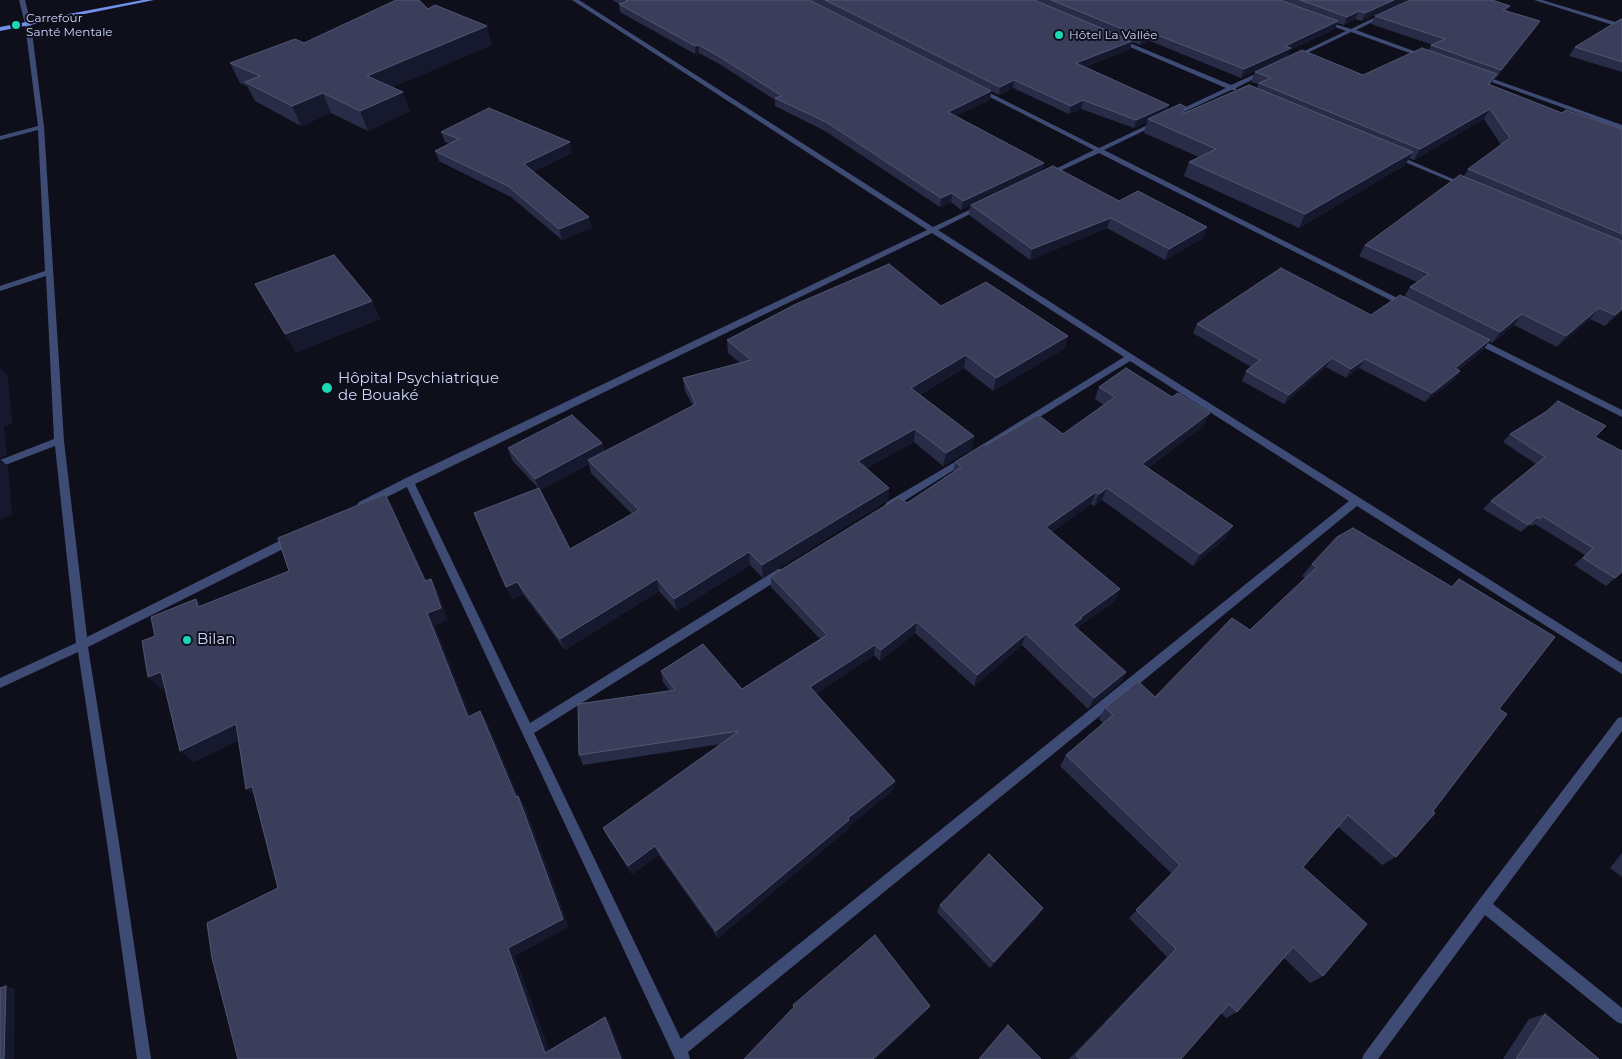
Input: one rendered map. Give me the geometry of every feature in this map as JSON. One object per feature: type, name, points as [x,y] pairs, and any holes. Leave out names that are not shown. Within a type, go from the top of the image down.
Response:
[{"type":"street","points":[[22,0],[28,24],[41,127],[59,441],[82,645],[144,1059]]},
{"type":"street","points":[[0,29],[151,0]]},
{"type":"street","points":[[575,0],[1130,357],[1622,669]]},
{"type":"street","points":[[1537,0],[1622,26]]},
{"type":"street","points":[[1291,59],[1391,12]]},
{"type":"street","points":[[1316,18],[1426,57]]},
{"type":"street","points":[[1113,38],[1241,91]]},
{"type":"street","points":[[1170,117],[1274,67]]},
{"type":"street","points":[[1473,74],[1622,127]]},
{"type":"street","points":[[976,88],[1418,311]]},
{"type":"street","points":[[1037,179],[1161,121]]},
{"type":"street","points":[[0,138],[41,127]]},
{"type":"street","points":[[1386,152],[1468,187]]},
{"type":"street","points":[[356,508],[984,204]]},
{"type":"street","points":[[0,289],[50,272]]},
{"type":"street","points":[[1471,338],[1622,414]]},
{"type":"street","points":[[884,509],[1130,357]]},
{"type":"street","points":[[0,464],[59,441]]},
{"type":"street","points":[[409,481],[681,1055],[1357,500]]},
{"type":"street","points":[[0,683],[82,645],[303,534]]},
{"type":"street","points":[[528,730],[791,567]]},
{"type":"street","points":[[1368,1059],[1622,722]]},
{"type":"street","points":[[1484,905],[1622,1017]]},
{"type":"building","points":[[396,0],[419,0],[428,9],[435,5],[487,26],[367,76],[403,92],[360,111],[323,93],[292,106],[245,82],[260,76],[230,63],[295,39],[304,43]]},
{"type":"building","points":[[626,0],[809,0],[991,91],[948,112],[1044,163],[963,201],[952,193],[941,198],[826,122],[775,98],[782,96],[720,57],[699,45],[695,46],[619,4],[628,1]]},
{"type":"building","points":[[825,0],[1034,0],[1132,41],[1076,63],[1169,105],[1136,120],[1083,100],[1071,106],[1014,80],[1000,87]]},
{"type":"building","points":[[1051,0],[1280,0],[1338,21],[1285,46],[1291,48],[1244,69],[1152,33],[1142,37]]},
{"type":"building","points":[[1300,0],[1394,0],[1365,13],[1359,11],[1347,17]]},
{"type":"building","points":[[1410,0],[1492,0],[1510,6],[1503,10],[1540,21],[1501,70],[1431,45],[1445,39],[1375,16]]},
{"type":"building","points":[[1621,19],[1622,62],[1575,47]]},
{"type":"building","points":[[1422,48],[1497,74],[1488,84],[1562,113],[1566,110],[1622,129],[1622,234],[1468,169],[1510,138],[1490,109],[1420,149],[1259,83],[1271,78],[1255,72],[1302,50],[1363,75]]},
{"type":"building","points":[[1249,85],[1413,152],[1305,214],[1189,162],[1216,149],[1148,119],[1180,104],[1186,107],[1182,114]]},
{"type":"building","points":[[489,108],[570,142],[524,164],[589,217],[559,229],[508,186],[435,151],[459,139],[441,132]]},
{"type":"building","points":[[1053,166],[1119,201],[1138,191],[1207,227],[1169,249],[1111,218],[1032,249],[971,205]]},
{"type":"building","points":[[1460,175],[1622,241],[1622,309],[1615,315],[1599,308],[1566,336],[1522,314],[1500,332],[1410,287],[1429,274],[1365,245]]},
{"type":"building","points":[[334,255],[372,301],[285,334],[255,284]]},
{"type":"building","points":[[889,264],[941,306],[986,282],[1068,336],[996,378],[966,355],[911,388],[974,436],[946,453],[915,429],[858,461],[889,488],[762,565],[749,552],[674,599],[657,579],[560,639],[517,582],[506,587],[474,513],[539,488],[570,549],[639,510],[588,460],[696,404],[683,378],[751,360],[727,340],[796,304]]},
{"type":"building","points":[[1281,268],[1371,315],[1400,295],[1490,340],[1455,368],[1460,371],[1432,393],[1365,359],[1351,369],[1332,358],[1289,395],[1246,371],[1260,360],[1197,324]]},
{"type":"building","points":[[1126,368],[1172,397],[1178,393],[1210,413],[1142,464],[1233,526],[1200,554],[1107,488],[1099,494],[1096,492],[1046,527],[1120,589],[1073,625],[1126,672],[1094,698],[1026,634],[977,675],[917,622],[881,650],[875,645],[810,687],[895,781],[848,818],[849,820],[716,931],[655,846],[628,866],[603,828],[739,731],[579,755],[578,704],[675,690],[661,671],[703,644],[742,689],[827,635],[771,576],[899,497],[907,503],[961,467],[955,462],[1038,415],[1063,434],[1115,397],[1099,387]]},
{"type":"building","points":[[1558,401],[1606,426],[1595,437],[1622,451],[1622,572],[1615,578],[1583,558],[1593,548],[1542,516],[1540,519],[1537,517],[1528,525],[1491,501],[1545,457],[1510,434],[1547,411]]},
{"type":"building","points":[[572,415],[602,443],[535,479],[508,448]]},
{"type":"building","points":[[385,494],[425,581],[431,579],[441,608],[427,613],[468,717],[480,711],[516,797],[518,796],[563,919],[508,948],[545,1053],[605,1017],[621,1059],[238,1059],[212,958],[207,923],[278,888],[252,786],[246,789],[236,724],[180,751],[161,672],[148,677],[142,641],[155,636],[151,617],[196,599],[198,607],[289,571],[278,538]]},
{"type":"building","points":[[1353,528],[1452,587],[1459,579],[1555,637],[1499,709],[1507,714],[1433,811],[1435,813],[1396,857],[1348,815],[1303,867],[1367,924],[1323,976],[1293,947],[1237,1012],[1229,1004],[1181,1059],[1080,1059],[1076,1055],[1176,949],[1136,910],[1180,865],[1066,755],[1113,715],[1105,708],[1138,681],[1155,697],[1232,618],[1250,630],[1317,567],[1312,564],[1337,537]]},
{"type":"building","points":[[989,854],[1043,908],[994,962],[940,905]]},
{"type":"building","points":[[875,935],[930,1006],[873,1059],[744,1059],[794,1007],[793,1005]]},
{"type":"building","points":[[6,986],[4,1059],[0,1059],[0,988]]},
{"type":"building","points":[[1545,1014],[1599,1059],[1516,1059]]},
{"type":"building","points":[[1008,1025],[1041,1059],[979,1059]]},
{"type":"place","name":"Carrefour Santé Mentale","points":[[16,25]]},
{"type":"place","name":"Hôtel La Vallée","points":[[1059,35]]},
{"type":"place","name":"Hôpital Psychiatrique de Bouaké","points":[[327,388]]},
{"type":"place","name":"Bilan","points":[[187,640]]}]
